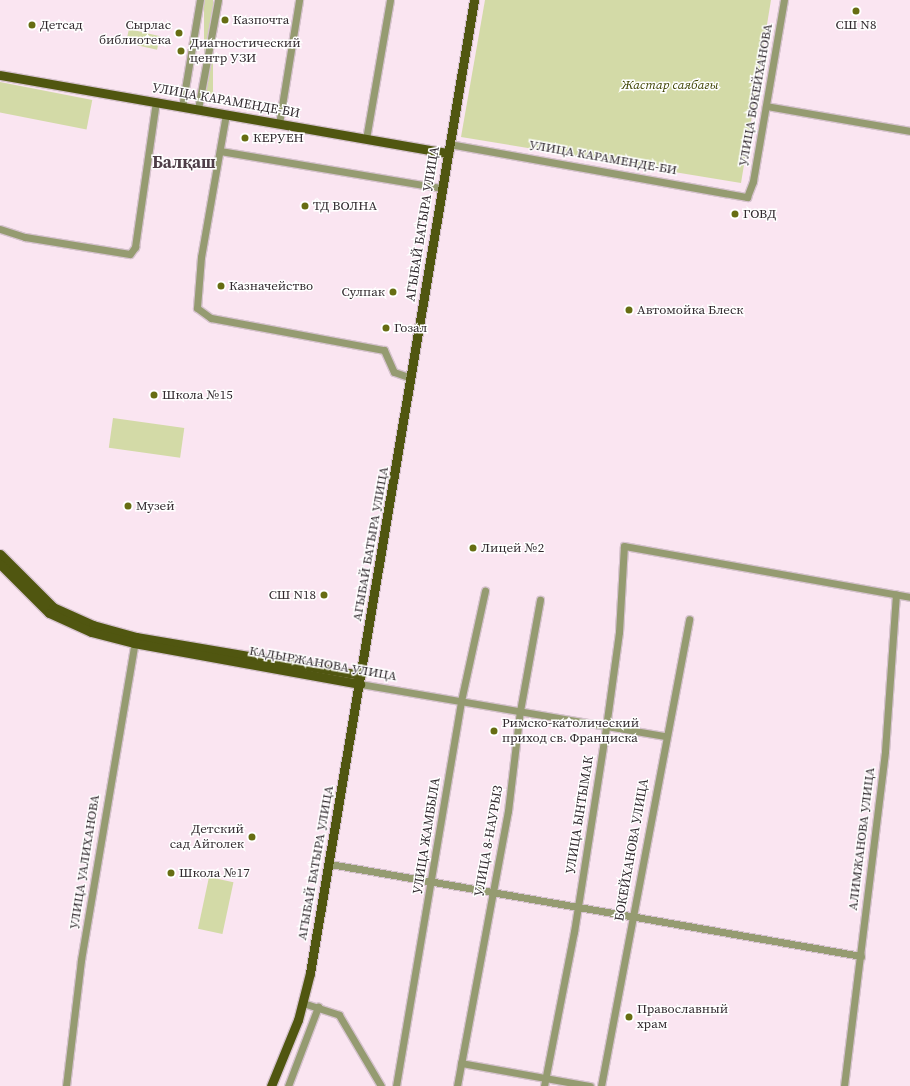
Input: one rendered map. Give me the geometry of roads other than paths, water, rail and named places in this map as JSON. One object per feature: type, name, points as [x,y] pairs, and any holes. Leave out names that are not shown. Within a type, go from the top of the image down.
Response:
[{"type":"main road","name":"АГЫБАЙ БАТЫРА УЛИЦА","points":[[271,1086],[303,1003],[330,864],[474,0]]},
{"type":"main road","name":"УЛИЦА КАРАМЕНДЕ-БИ","points":[[0,75],[366,139],[448,149]]},
{"type":"main road","name":"КАДЫРЖАНОВА УЛИЦА","points":[[0,554],[53,607],[93,626],[135,640]]},
{"type":"main road","name":"КАДЫРЖАНОВА УЛИЦА","points":[[0,564],[49,613],[91,632],[360,679]]},
{"type":"street","points":[[182,106],[200,0]]},
{"type":"street","points":[[198,109],[218,0]]},
{"type":"street","points":[[279,124],[299,0]]},
{"type":"street","points":[[366,139],[390,0]]},
{"type":"street","name":"УЛИЦА БОКЕЙХАНОВА","points":[[751,194],[784,0]]},
{"type":"street","points":[[0,229],[25,237],[130,254],[135,247],[156,102]]},
{"type":"street","points":[[766,106],[910,130]]},
{"type":"street","points":[[226,114],[196,295],[200,313],[384,350],[394,372],[411,378]]},
{"type":"street","name":"УЛИЦА КАРАМЕНДЕ-БИ","points":[[448,149],[611,171],[742,198],[751,194]]},
{"type":"street","points":[[220,151],[282,163],[442,188]]},
{"type":"street","name":"УЛИЦА ЫНТЫМАК","points":[[544,1086],[578,907],[606,727],[619,632],[624,546],[896,594]]},
{"type":"street","name":"УЛИЦА ЖАМБЫЛА","points":[[396,1086],[432,882],[461,701],[485,591]]},
{"type":"street","points":[[896,594],[910,597]]},
{"type":"street","name":"АЛИМЖАНОВА УЛИЦА","points":[[844,1086],[885,751],[896,594]]},
{"type":"street","name":"УЛИЦА 8-НАУРЫЗ","points":[[457,1086],[508,811],[520,711],[540,600]]},
{"type":"street","name":"БОКЕЙХАНОВА УЛИЦА","points":[[601,1086],[665,736],[689,620]]},
{"type":"street","name":"УЛИЦА УАЛИХАНОВА","points":[[66,1086],[81,960],[135,640]]},
{"type":"street","name":"КАДЫРЖАНОВА УЛИЦА","points":[[360,679],[461,701],[665,736]]},
{"type":"street","points":[[330,864],[861,956]]},
{"type":"street","points":[[303,1003],[318,1007],[339,1016],[374,1083],[380,1086]]},
{"type":"street","points":[[288,1086],[318,1007]]},
{"type":"street","points":[[461,1063],[590,1086]]},
{"type":"place","name":"СШ N8","points":[[856,11]]},
{"type":"place","name":"Казпочта","points":[[225,20]]},
{"type":"place","name":"Детсад","points":[[32,25]]},
{"type":"place","name":"Сырлас библиотека","points":[[179,33]]},
{"type":"place","name":"Диагностический центр УЗИ","points":[[181,51]]},
{"type":"place","name":"КЕРУЕН","points":[[245,138]]},
{"type":"place","name":"ТД ВОЛНА","points":[[305,206]]},
{"type":"place","name":"ГОВД","points":[[735,214]]},
{"type":"place","name":"Казначейство","points":[[221,286]]},
{"type":"place","name":"Сулпак","points":[[393,292]]},
{"type":"place","name":"Автомойка Блеск","points":[[629,310]]},
{"type":"place","name":"Гозал","points":[[386,328]]},
{"type":"place","name":"Школа №15","points":[[154,395]]},
{"type":"place","name":"Музей","points":[[128,506]]},
{"type":"place","name":"Лицей №2","points":[[473,548]]},
{"type":"place","name":"СШ N18","points":[[324,595]]},
{"type":"place","name":"Римско-католический приход св. Франциска","points":[[494,731]]},
{"type":"place","name":"Детский сад Айголек","points":[[252,837]]},
{"type":"place","name":"Школа №17","points":[[171,873]]},
{"type":"place","name":"Православный храм","points":[[629,1017]]},
{"type":"district","name":"Балқаш","points":[[184,163]]},
{"type":"park label","name":"Жастар саябағы","points":[[670,85]]}]
